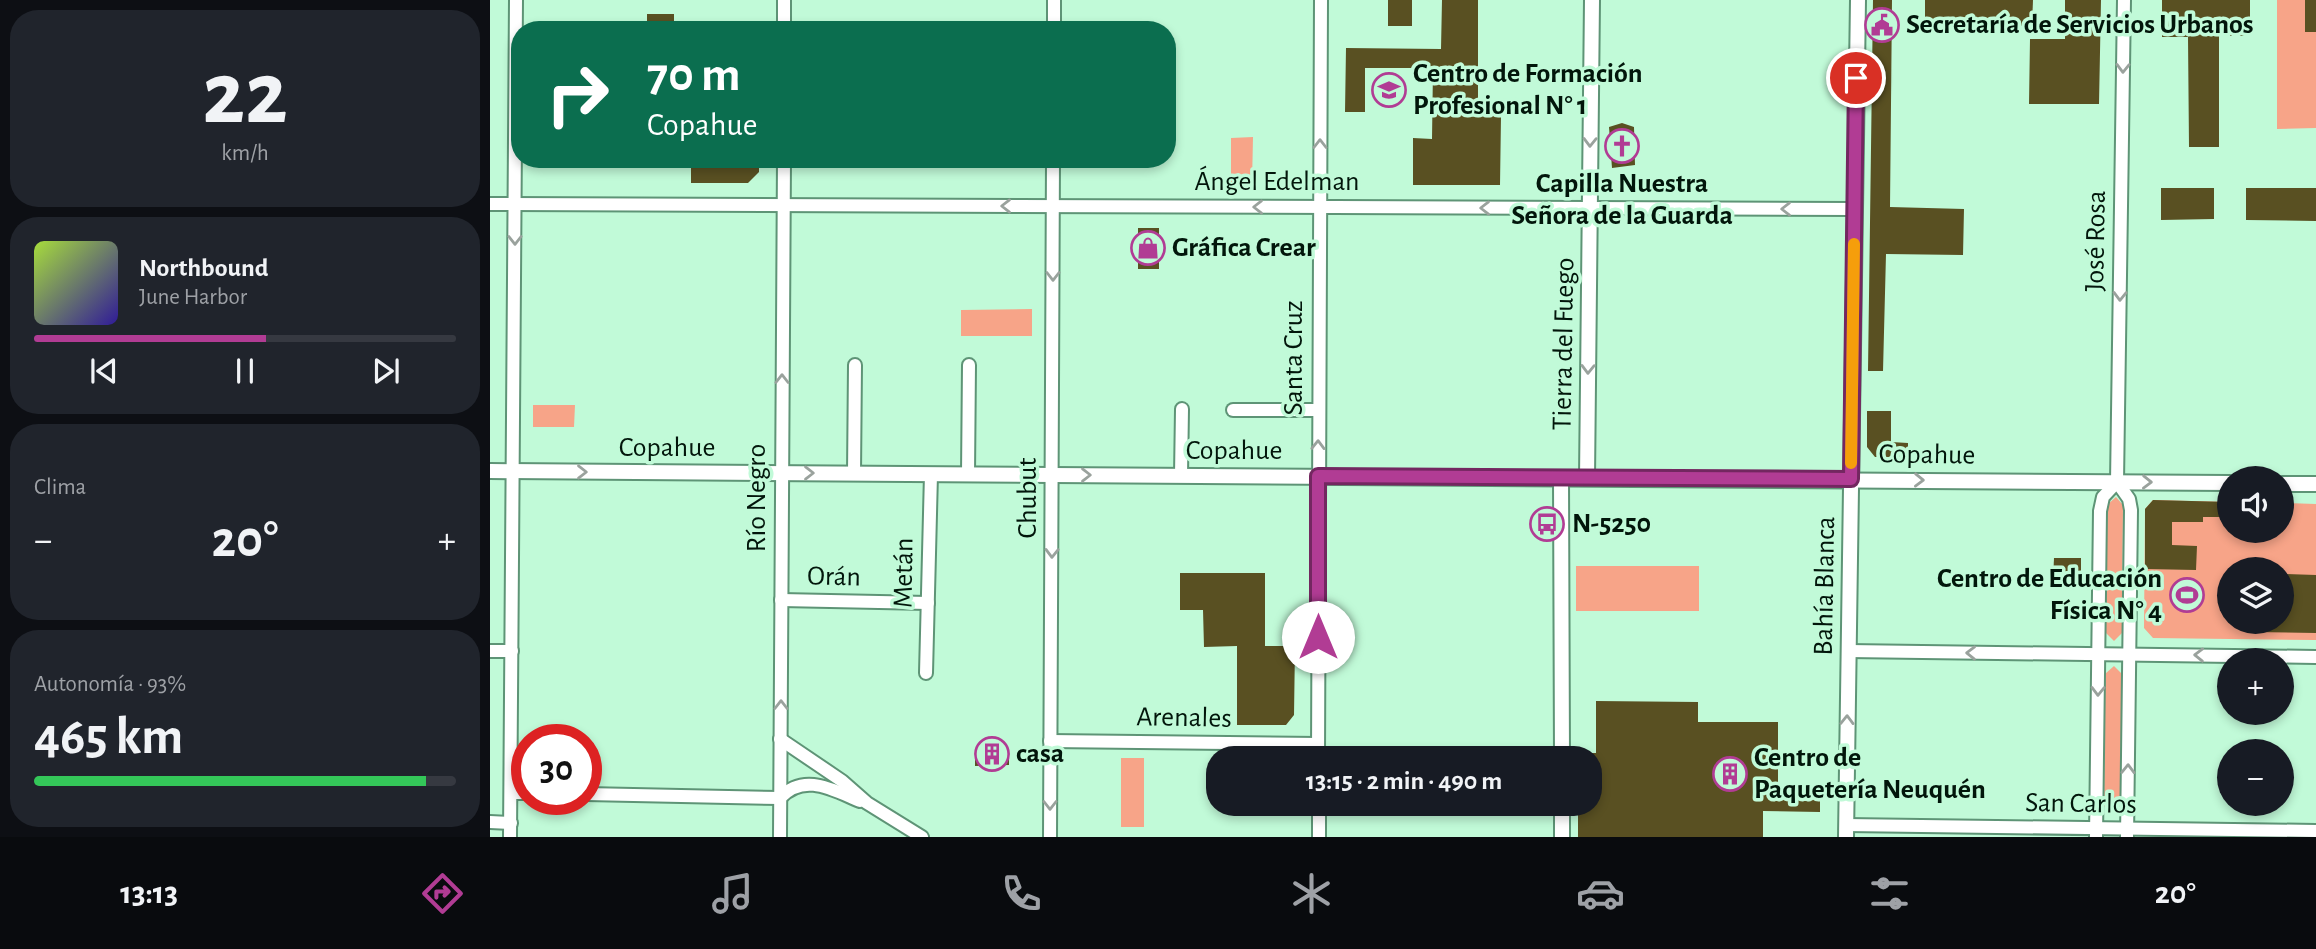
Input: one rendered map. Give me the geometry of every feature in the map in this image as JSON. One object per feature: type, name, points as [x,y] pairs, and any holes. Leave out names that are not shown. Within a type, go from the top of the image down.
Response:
[{"type":"street","points":[[516,0],[516,21]]},
{"type":"street","points":[[784,0],[784,21]]},
{"type":"street","points":[[1054,0],[1054,21]]},
{"type":"street","name":"Santa Cruz","points":[[1318,744],[1321,0]]},
{"type":"street","name":"Tierra del Fuego","points":[[1587,478],[1592,0]]},
{"type":"street","name":"Bahía Blanca","points":[[1846,831],[1858,0]]},
{"type":"street","name":"José Rosa","points":[[2124,0],[2117,482],[2129,499],[2130,510],[2127,833]]},
{"type":"street","points":[[511,724],[515,168]]},
{"type":"street","name":"Río Negro","points":[[780,837],[783,168]]},
{"type":"street","name":"Chubut","points":[[1050,837],[1053,168]]},
{"type":"street","name":"Ángel Edelman","points":[[490,204],[1855,209]]},
{"type":"street","points":[[854,474],[855,365]]},
{"type":"street","points":[[968,365],[968,474]]},
{"type":"street","points":[[1181,475],[1182,409]]},
{"type":"street","points":[[1233,410],[1318,410]]},
{"type":"street","name":"Copahue","points":[[490,471],[2217,483]]},
{"type":"street","name":"Metán","points":[[926,673],[931,474]]},
{"type":"street","points":[[1560,478],[1562,746]]},
{"type":"street","name":"José Rosa","points":[[2096,833],[2100,511],[2103,497],[2117,482]]},
{"type":"street","points":[[2294,484],[2316,484]]},
{"type":"street","name":"Orán","points":[[781,600],[928,603]]},
{"type":"street","points":[[490,651],[512,651]]},
{"type":"street","points":[[1849,651],[2316,657]]},
{"type":"street","points":[[780,739],[842,781],[867,803],[922,837]]},
{"type":"street","name":"Arenales","points":[[1050,741],[1318,744]]},
{"type":"street","points":[[602,794],[780,798],[792,788],[809,784],[867,803]]},
{"type":"street","points":[[510,837],[511,793]]},
{"type":"street","points":[[1318,816],[1319,837]]},
{"type":"street","points":[[1562,816],[1562,837]]},
{"type":"street","points":[[490,822],[510,823]]},
{"type":"street","name":"San Carlos","points":[[1846,831],[2316,831]]},
{"type":"shaded area","points":[[2277,0],[2316,0],[2316,128],[2277,129]]},
{"type":"shaded area","points":[[1253,137],[1252,184],[1231,184],[1231,138]]},
{"type":"shaded area","points":[[1032,309],[1032,336],[961,336],[961,310]]},
{"type":"shaded area","points":[[533,405],[575,405],[574,427],[533,427]]},
{"type":"shaded area","points":[[2116,497],[2123,505],[2122,633],[2114,641],[2106,633],[2107,505]]},
{"type":"shaded area","name":"Centro de Educación Física N° 4","points":[[2153,500],[2217,502],[2217,543],[2294,543],[2294,503],[2316,504],[2316,640],[2153,638],[2144,628],[2145,509]]},
{"type":"shaded area","points":[[1576,566],[1699,566],[1699,611],[1576,611]]},
{"type":"shaded area","points":[[2114,666],[2122,674],[2120,806],[2112,814],[2104,806],[2105,674]]},
{"type":"shaded area","points":[[1121,758],[1144,758],[1144,827],[1121,827]]},
{"type":"building","points":[[1388,0],[1412,0],[1412,26],[1388,26]]},
{"type":"building","points":[[1442,0],[1478,0],[1478,116],[1501,116],[1500,185],[1413,185],[1413,138],[1432,139],[1433,68],[1365,68],[1365,112],[1345,112],[1346,48],[1441,49]]},
{"type":"building","points":[[1873,0],[1892,0],[1890,207],[1964,209],[1963,255],[1886,254],[1883,371],[1868,371]]},
{"type":"building","points":[[1925,0],[2033,0],[2032,26],[1925,25]]},
{"type":"building","points":[[2065,0],[2101,0],[2099,104],[2029,104],[2030,39],[2065,39]]},
{"type":"building","points":[[2162,0],[2250,0],[2250,36],[2219,36],[2219,147],[2189,147],[2188,37],[2162,37]]},
{"type":"building","points":[[2305,0],[2316,0],[2316,32],[2305,32]]},
{"type":"building","points":[[647,14],[674,14],[674,21],[647,21]]},
{"type":"building","name":"Capilla Nuestra Señora de la Guarda","points":[[1622,123],[1634,127],[1635,165],[1612,168],[1609,127]]},
{"type":"building","points":[[691,168],[759,168],[759,172],[748,183],[691,183]]},
{"type":"building","points":[[2161,188],[2214,188],[2214,219],[2161,220]]},
{"type":"building","points":[[2246,188],[2316,188],[2316,221],[2246,220]]},
{"type":"building","name":"Gráfica Crear","points":[[1138,228],[1159,228],[1159,269],[1138,269]]},
{"type":"building","points":[[1867,411],[1891,411],[1891,442],[1908,443],[1908,457],[1875,457],[1867,447]]},
{"type":"building","points":[[2153,500],[2217,502],[2217,517],[2203,517],[2203,522],[2172,522],[2172,545],[2197,546],[2196,570],[2145,569],[2145,509]]},
{"type":"building","points":[[2054,558],[2081,558],[2081,580],[2053,580]]},
{"type":"building","points":[[1180,573],[1265,573],[1265,646],[1295,646],[1294,715],[1286,725],[1237,725],[1237,646],[1204,647],[1203,610],[1180,610]]},
{"type":"building","points":[[2294,574],[2316,575],[2316,633],[2294,633]]},
{"type":"building","points":[[1596,701],[1698,702],[1698,722],[1778,722],[1778,793],[1820,793],[1820,812],[1763,811],[1763,837],[1578,837],[1578,816],[1602,816],[1602,746],[1596,746]]},
{"type":"building","name":"casa","points":[[975,749],[1009,749],[1009,765],[975,766]]},
{"type":"slow traffic","points":[[1851,463],[1854,244]]},
{"type":"place","name":"Secretaría de Servicios Urbanos","points":[[1882,25]]},
{"type":"place","name":"Centro de Formación Profesional N° 1","points":[[1389,90]]},
{"type":"place","name":"Capilla Nuestra Señora de la Guarda","points":[[1622,146]]},
{"type":"place","name":"Gráfica Crear","points":[[1148,248]]},
{"type":"place","name":"N-5250","points":[[1547,524]]},
{"type":"place","name":"Centro de Educación Física N° 4","points":[[2187,595]]},
{"type":"place","name":"casa","points":[[992,754]]},
{"type":"place","name":"Centro de Paquetería Neuquén","points":[[1730,774]]},
{"type":"route","points":[[1318,637],[1318,476],[1851,479],[1856,78]]}]
